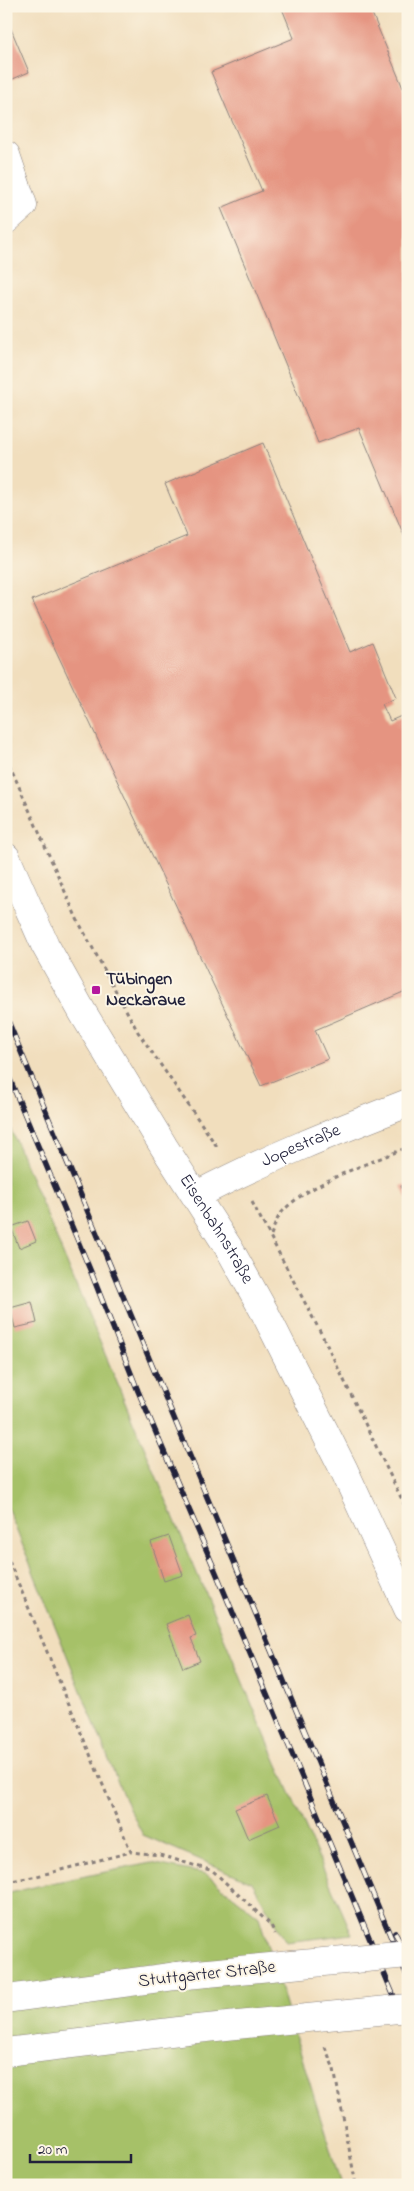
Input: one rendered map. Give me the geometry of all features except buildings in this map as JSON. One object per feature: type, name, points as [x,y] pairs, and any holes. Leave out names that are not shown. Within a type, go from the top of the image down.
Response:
[{"type":"street","points":[[6,156],[23,205],[6,220]]},
{"type":"street","name":"Eisenbahnstraße","points":[[6,857],[45,945],[82,1012],[164,1147],[197,1195],[266,1313],[344,1470],[408,1609]]},
{"type":"street","name":"Jopestraße","points":[[197,1195],[235,1175],[300,1146],[408,1103]]},
{"type":"street","name":"Stuttgarter Straße","points":[[6,1999],[176,1976],[408,1954]]},
{"type":"street","points":[[6,2052],[187,2030],[408,2008]]},
{"type":"path","points":[[6,757],[77,919],[138,1032],[207,1130],[271,1235],[408,1512]]},
{"type":"path","points":[[271,1235],[282,1212],[296,1199],[331,1180],[408,1147]]},
{"type":"path","points":[[6,1554],[131,1852]]},
{"type":"path","points":[[6,1882],[131,1852],[160,1854],[213,1871],[271,1925],[278,1943]]},
{"type":"path","points":[[322,2040],[334,2070],[356,2185]]},
{"type":"green space","points":[[6,1118],[264,1733],[352,1934],[286,1942],[252,1882],[143,1835],[125,1800],[6,1504]]},
{"type":"green space","points":[[151,1863],[206,1874],[259,1917],[341,2185],[6,2185],[6,1894]]},
{"type":"railway","points":[[6,1016],[408,1978]]},
{"type":"railway","points":[[6,1070],[91,1272],[138,1391],[408,2030]]},
{"type":"railway","points":[[395,1933],[408,1956]]},
{"type":"place","name":"Tübingen Neckaraue","points":[[96,990]]}]
